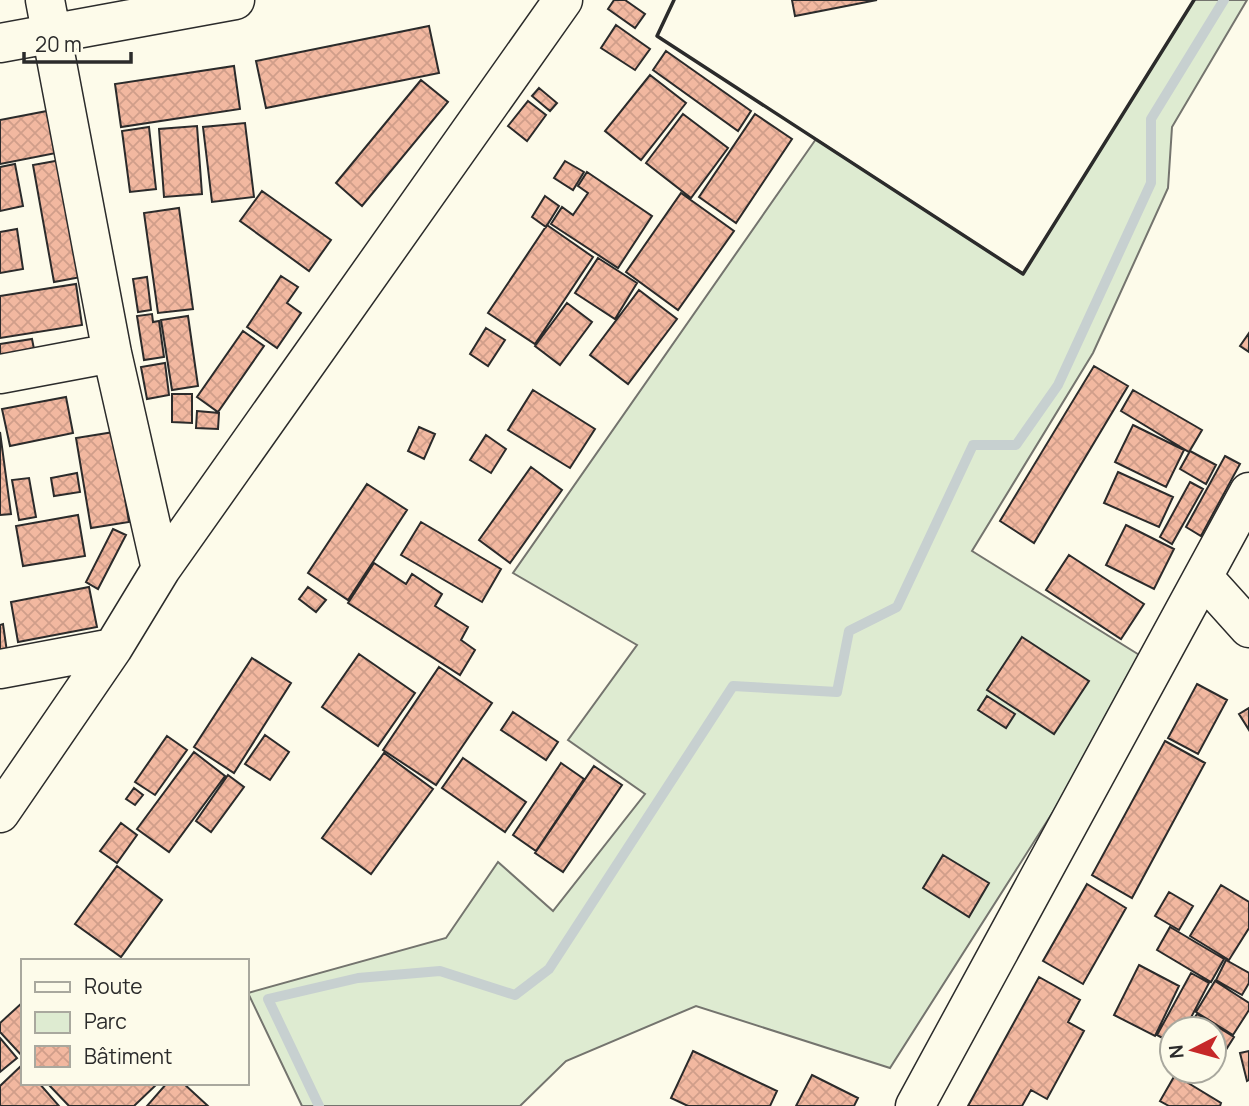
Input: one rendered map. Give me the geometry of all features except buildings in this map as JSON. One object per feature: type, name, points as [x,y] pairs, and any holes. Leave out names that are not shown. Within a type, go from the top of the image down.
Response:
[{"type":"street","points":[[0,43],[48,17],[234,0]]},
{"type":"street","points":[[0,813],[113,648],[161,569],[563,0]]},
{"type":"street","points":[[48,17],[112,353],[161,569]]},
{"type":"street","points":[[0,374],[112,353]]},
{"type":"street","points":[[915,1106],[1249,492]]},
{"type":"street","points":[[1203,578],[1249,628]]},
{"type":"street","points":[[0,669],[113,648]]},
{"type":"green space","points":[[1194,0],[1247,0],[1172,127],[1168,188],[1093,353],[972,551],[1149,661],[890,1068],[696,1006],[566,1061],[520,1106],[302,1106],[248,993],[446,938],[498,862],[553,911],[645,794],[568,740],[637,645],[513,573],[816,139],[1023,274]]},
{"type":"waterway","points":[[319,1106],[268,999],[358,978],[440,971],[515,995],[549,969],[733,686],[837,692],[849,631],[897,607],[973,445],[1016,445],[1058,385],[1151,183],[1151,119],[1224,0]]},
{"type":"wall","points":[[674,0],[657,36],[1023,274],[1194,0]]}]
